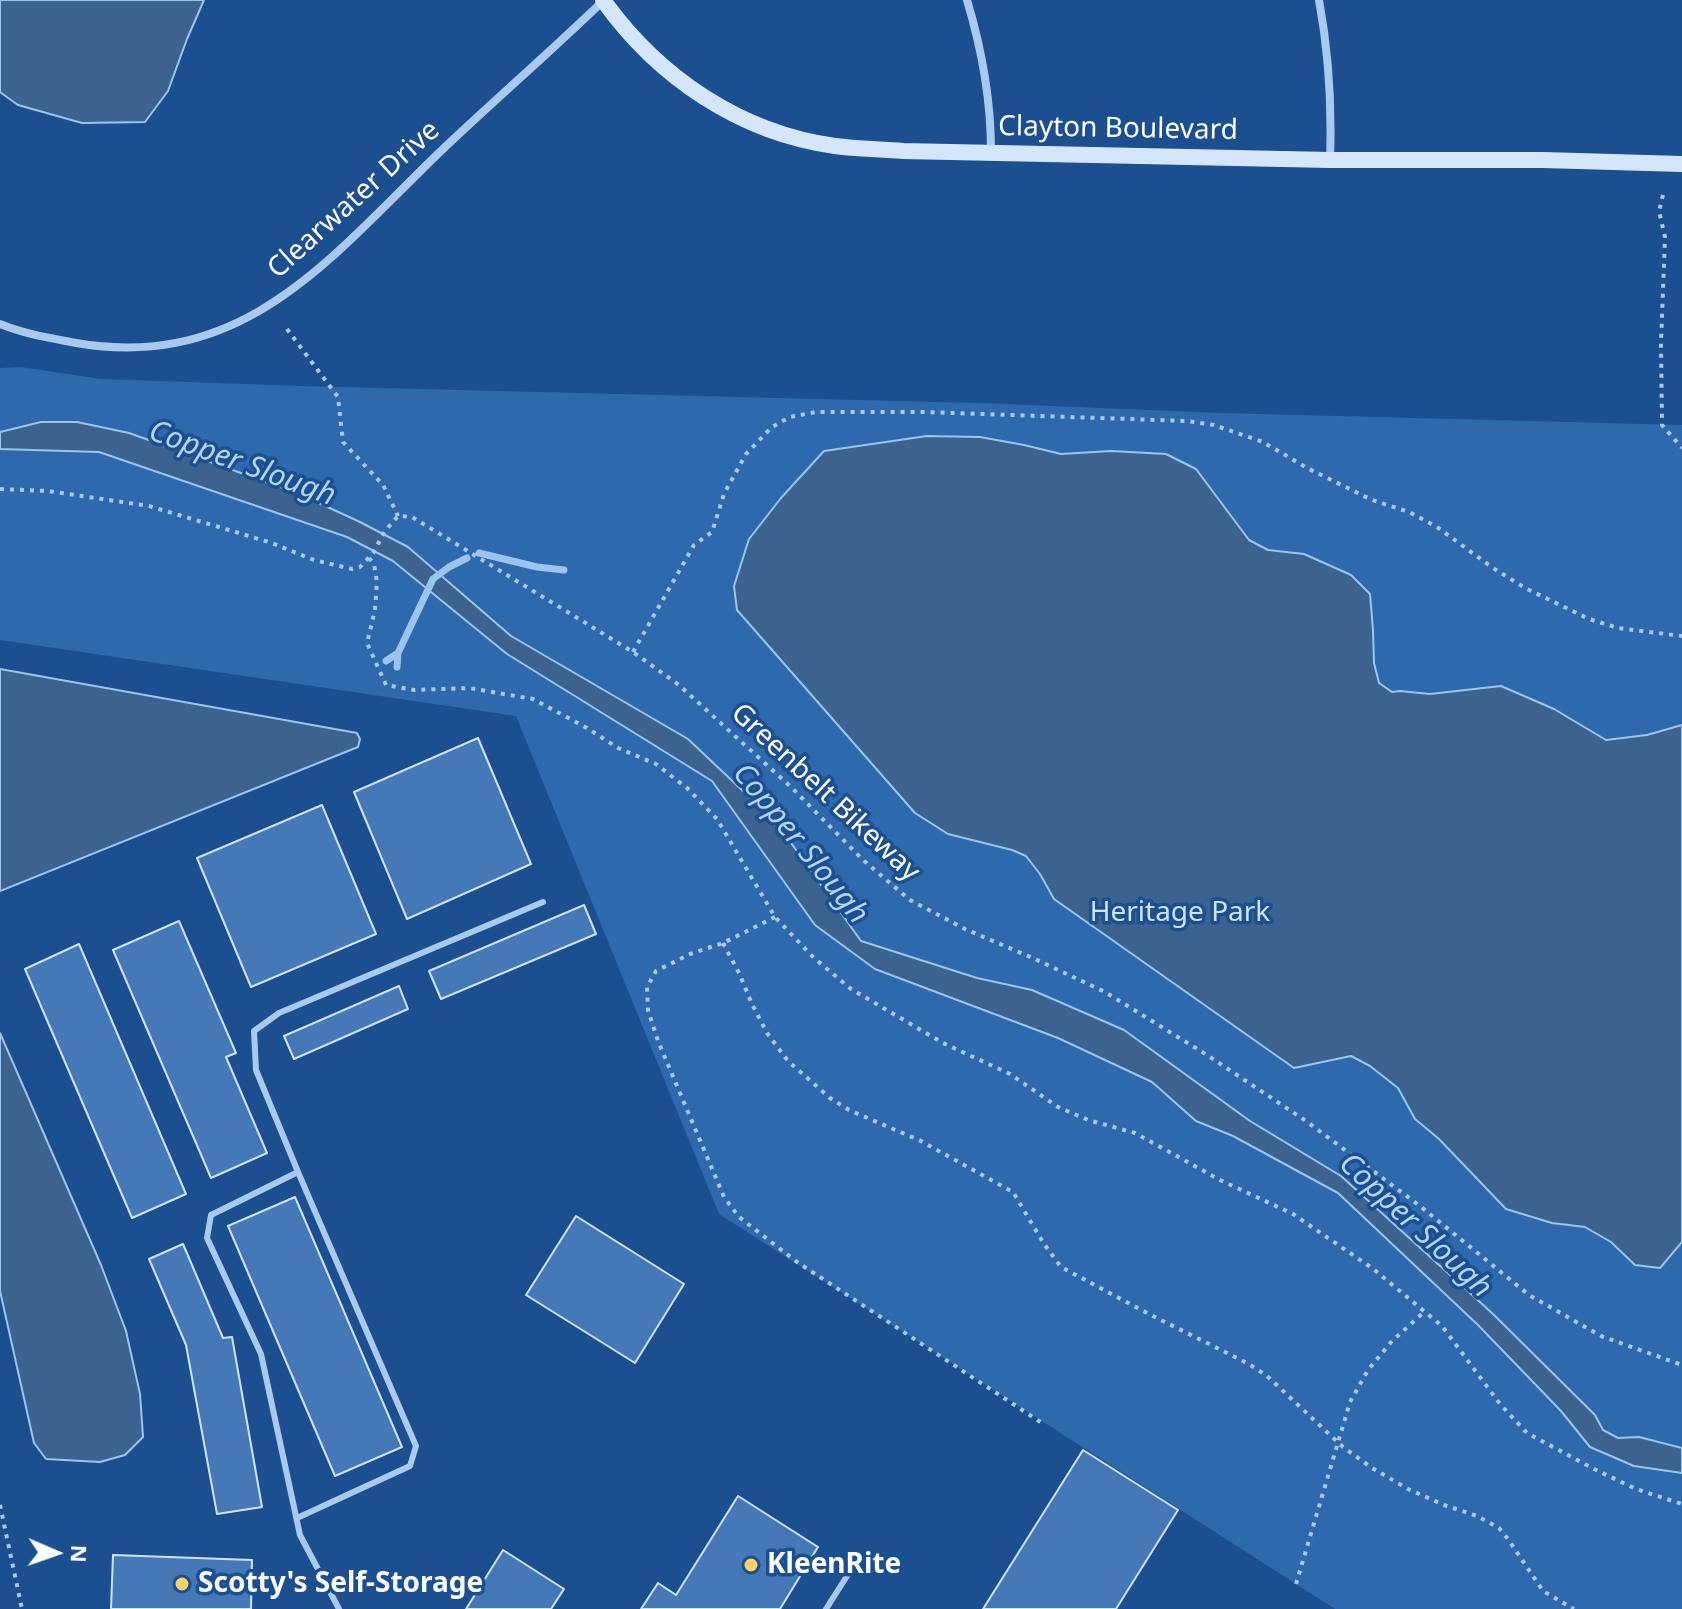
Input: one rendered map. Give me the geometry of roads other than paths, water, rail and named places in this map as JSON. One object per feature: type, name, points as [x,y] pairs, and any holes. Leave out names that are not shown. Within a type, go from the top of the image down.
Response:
[{"type":"street","name":"Clayton Boulevard","points":[[603,0],[626,31],[653,59],[720,107],[760,126],[803,140],[835,146],[903,151],[1682,164]]},
{"type":"street","name":"Clearwater Drive","points":[[0,324],[42,337],[127,348],[168,345],[198,338],[264,310],[310,277],[356,235],[603,0]]},
{"type":"street","points":[[967,0],[984,65],[991,112],[991,151]]},
{"type":"street","points":[[1319,0],[1328,46],[1332,112],[1330,160]]},
{"type":"lane","points":[[297,1518],[410,1466],[416,1446],[256,1070],[254,1031],[279,1013],[543,902]]},
{"type":"lane","points":[[298,1172],[211,1215],[207,1238],[261,1354],[300,1535],[339,1609]]},
{"type":"lane","points":[[826,1609],[854,1565]]},
{"type":"waterway","points":[[479,553],[564,570]]},
{"type":"waterway","points":[[397,667],[398,653],[433,579],[467,558]]},
{"type":"waterway","points":[[386,661],[398,653]]},
{"type":"place","name":"KleenRite","points":[[751,1565]]},
{"type":"place","name":"Scotty's Self-Storage","points":[[182,1584]]},
{"type":"water label","name":"Copper Slough","points":[[242,464]]},
{"type":"water label","name":"Copper Slough","points":[[800,844]]},
{"type":"water label","name":"Copper Slough","points":[[1415,1226]]},
{"type":"park label","name":"Heritage Park","points":[[1180,913]]}]
